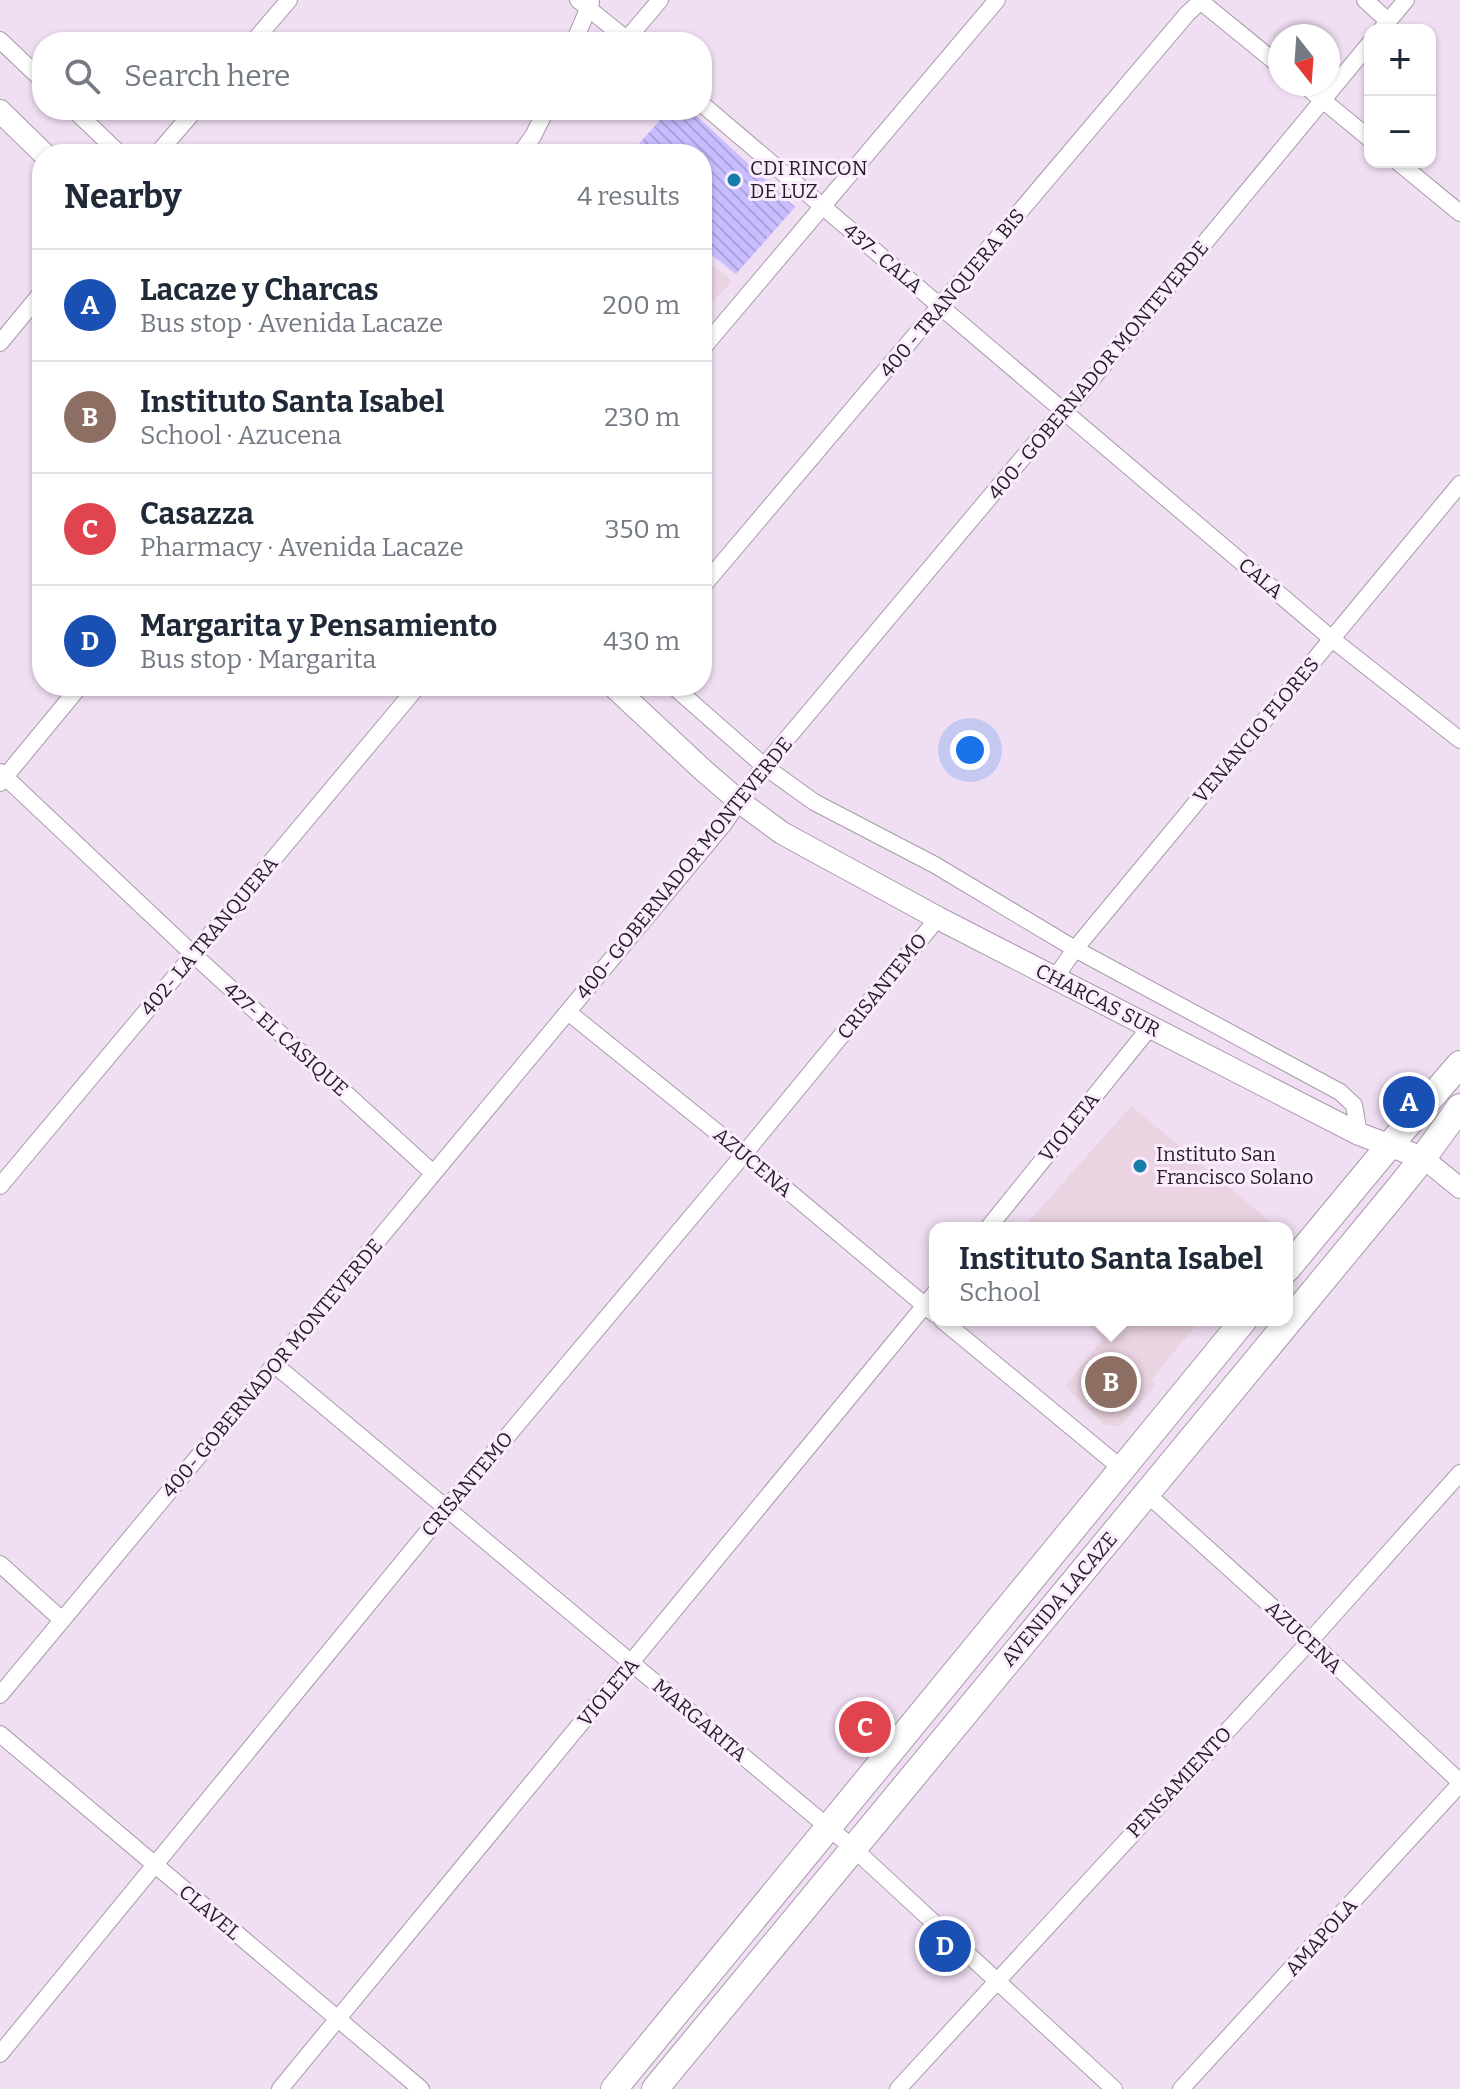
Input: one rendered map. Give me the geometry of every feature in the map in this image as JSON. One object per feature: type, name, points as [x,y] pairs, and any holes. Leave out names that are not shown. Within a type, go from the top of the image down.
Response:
[{"type":"main road","points":[[0,111],[34,144]]},
{"type":"main road","name":"CHARCAS SUR","points":[[624,696],[740,802],[804,846],[1359,1134],[1423,1158]]},
{"type":"main road","points":[[1293,1262],[1460,1064]]},
{"type":"main road","name":"AVENIDA LACAZE","points":[[1293,1315],[1423,1158],[1460,1107]]},
{"type":"main road","name":"AVENIDA LACAZE","points":[[614,2089],[1239,1326]]},
{"type":"main road","name":"AVENIDA LACAZE","points":[[655,2089],[1284,1326]]},
{"type":"main road","points":[[853,1848],[855,1821],[861,1807],[918,1731],[1074,1543],[1121,1468]]},
{"type":"street","points":[[262,32],[289,0]]},
{"type":"street","points":[[635,32],[660,0]]},
{"type":"street","points":[[712,337],[997,0]]},
{"type":"street","points":[[1201,0],[1268,56]]},
{"type":"street","name":"400 - TRANQUERA BIS","points":[[712,575],[1201,0]]},
{"type":"street","points":[[1365,0],[1383,24]]},
{"type":"street","points":[[1385,24],[1406,0]]},
{"type":"street","points":[[577,32],[586,3],[618,32]]},
{"type":"street","points":[[0,40],[32,70]]},
{"type":"street","name":"400- GOBERNADOR MONTEVERDE","points":[[0,1695],[568,1012],[740,802],[764,766],[1065,411],[1364,50]]},
{"type":"street","points":[[1318,96],[1364,134]]},
{"type":"street","name":"437- CALA","points":[[712,113],[1065,411]]},
{"type":"street","points":[[84,120],[110,144]]},
{"type":"street","points":[[166,144],[186,120]]},
{"type":"street","points":[[527,144],[541,120]]},
{"type":"street","points":[[1405,168],[1460,213]]},
{"type":"street","points":[[0,343],[32,304]]},
{"type":"street","name":"CALA","points":[[1065,411],[1332,639],[1460,740]]},
{"type":"street","name":"VENANCIO FLORES","points":[[1055,978],[1075,949],[1460,484]]},
{"type":"street","points":[[2,777],[71,696]]},
{"type":"street","name":"402- LA TRANQUERA","points":[[0,1186],[410,696]]},
{"type":"street","points":[[684,696],[764,766],[814,802],[935,865],[1075,949],[1340,1092],[1354,1105],[1359,1134]]},
{"type":"street","name":"427- EL CASIQUE","points":[[2,777],[433,1173]]},
{"type":"street","name":"CRISANTEMO","points":[[0,2054],[447,1508],[938,918]]},
{"type":"street","name":"AZUCENA","points":[[568,1012],[929,1303]]},
{"type":"street","name":"VIOLETA","points":[[993,1222],[1151,1026]]},
{"type":"street","name":"CHARCAS SUR","points":[[1423,1158],[1460,1188]]},
{"type":"street","name":"VIOLETA","points":[[280,2089],[929,1309]]},
{"type":"street","points":[[949,1326],[1121,1468]]},
{"type":"street","name":"MARGARITA","points":[[275,1365],[853,1848],[1114,2089]]},
{"type":"street","name":"PENSAMIENTO","points":[[898,2089],[1310,1641],[1460,1473]]},
{"type":"street","name":"AZUCENA","points":[[1146,1493],[1310,1641],[1460,1783]]},
{"type":"street","points":[[0,1564],[62,1620]]},
{"type":"street","name":"CLAVEL","points":[[0,1734],[421,2089]]},
{"type":"street","name":"AMAPOLA","points":[[1181,2089],[1460,1783]]},
{"type":"shaded area","points":[[712,265],[732,281],[712,303]]},
{"type":"shaded area","name":"Instituto San Francisco Solano","points":[[1131,1106],[1271,1222],[1028,1222]]},
{"type":"shaded area","points":[[1088,1326],[1195,1326],[1152,1379],[1156,1385],[1120,1426],[1104,1425],[1065,1386],[1103,1339]]},
{"type":"building","name":"CDI RINCON DE LUZ","points":[[660,120],[701,120],[795,207],[736,274],[712,255],[712,144],[639,144]]},
{"type":"place","name":"CDI RINCON DE LUZ","points":[[734,180]]},
{"type":"place","name":"Lacaze y Charcas","points":[[1409,1102]]},
{"type":"place","name":"Instituto San Francisco Solano","points":[[1140,1166]]},
{"type":"place","name":"Instituto Santa Isabel","points":[[1111,1382]]},
{"type":"place","name":"Casazza","points":[[865,1727]]},
{"type":"place","name":"Margarita y Pensamiento","points":[[945,1946]]}]
